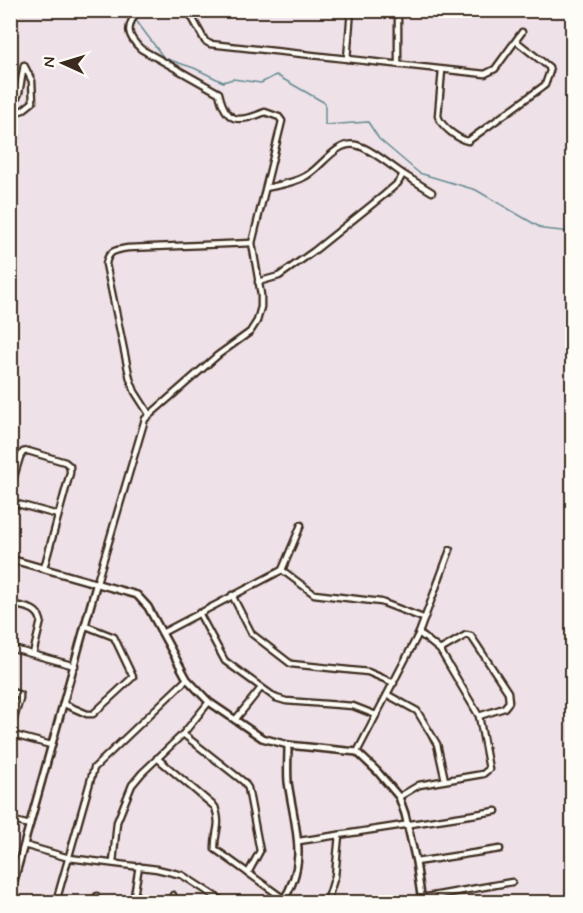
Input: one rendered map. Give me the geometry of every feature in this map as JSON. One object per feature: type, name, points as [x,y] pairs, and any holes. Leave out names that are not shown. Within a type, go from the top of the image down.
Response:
[{"type":"street","points":[[10,895],[142,426],[149,414],[218,355],[250,332],[257,321],[261,307],[252,243],[282,121],[279,117],[265,112],[249,120],[237,119],[228,115],[223,109],[219,93],[141,49],[133,41],[129,28],[138,10]]},
{"type":"street","points":[[347,59],[351,10]]},
{"type":"street","points":[[398,10],[398,64]]},
{"type":"street","points":[[188,11],[205,41],[210,44],[442,70],[490,73],[522,33]]},
{"type":"street","points":[[442,70],[439,120],[457,136],[468,141],[545,85],[550,71],[549,67],[516,41]]},
{"type":"street","points":[[24,64],[32,81],[33,102],[23,110],[10,113],[19,93],[24,64]]},
{"type":"street","points":[[10,132],[16,136]]},
{"type":"street","points":[[266,188],[287,184],[307,176],[336,151],[350,145],[362,148],[432,192]]},
{"type":"street","points":[[258,282],[279,276],[297,263],[384,195],[398,183],[403,174]]},
{"type":"street","points":[[149,414],[135,392],[130,379],[106,264],[107,257],[115,250],[128,248],[252,243]]},
{"type":"street","points":[[10,490],[23,452],[28,451],[68,464],[70,473],[44,568]]},
{"type":"street","points":[[10,499],[14,503],[58,515]]},
{"type":"street","points":[[162,633],[282,570],[301,525]]},
{"type":"street","points":[[357,752],[419,633],[450,550]]},
{"type":"street","points":[[10,559],[129,591],[141,598],[187,680],[209,702],[262,738],[288,745],[357,752],[399,797],[408,823],[422,900],[512,882]]},
{"type":"street","points":[[282,570],[314,594],[381,602],[423,618]]},
{"type":"street","points":[[232,595],[252,634],[291,664],[368,672],[394,683]]},
{"type":"street","points":[[10,604],[34,610],[41,616],[33,654]]},
{"type":"street","points":[[199,613],[225,661],[281,700],[353,706],[376,715]]},
{"type":"street","points":[[64,704],[87,714],[93,714],[133,677],[114,637],[86,626]]},
{"type":"street","points":[[399,797],[419,785],[483,774],[489,769],[479,716],[440,650],[419,633]]},
{"type":"street","points":[[440,650],[466,635],[471,636],[509,695],[509,702],[504,708],[479,716]]},
{"type":"street","points":[[10,648],[75,666]]},
{"type":"street","points":[[56,903],[94,768],[187,680]]},
{"type":"street","points":[[236,720],[261,688]]},
{"type":"street","points":[[10,691],[17,693],[20,699],[10,733],[51,746]]},
{"type":"street","points":[[388,694],[417,711],[436,744],[445,780]]},
{"type":"street","points":[[113,863],[116,829],[132,785],[183,734],[209,702]]},
{"type":"street","points":[[183,734],[244,782],[248,788],[260,851],[248,873]]},
{"type":"street","points":[[157,758],[215,807],[219,829],[215,849],[283,901],[297,867],[299,841],[288,778],[288,745]]},
{"type":"street","points":[[299,841],[496,811]]},
{"type":"street","points":[[10,820],[30,825]]},
{"type":"street","points":[[327,903],[335,876],[339,835]]},
{"type":"street","points":[[24,845],[69,858],[138,866],[182,875],[224,903]]},
{"type":"street","points":[[416,862],[500,849]]},
{"type":"street","points":[[133,903],[138,866]]},
{"type":"street","points":[[172,903],[173,895]]},
{"type":"street","points":[[95,903],[97,896]]},
{"type":"waterway","points":[[135,19],[164,58],[194,68],[223,82],[233,79],[261,83],[276,75],[325,103],[325,125],[368,122],[379,139],[419,173],[476,190],[543,229],[572,232]]}]
